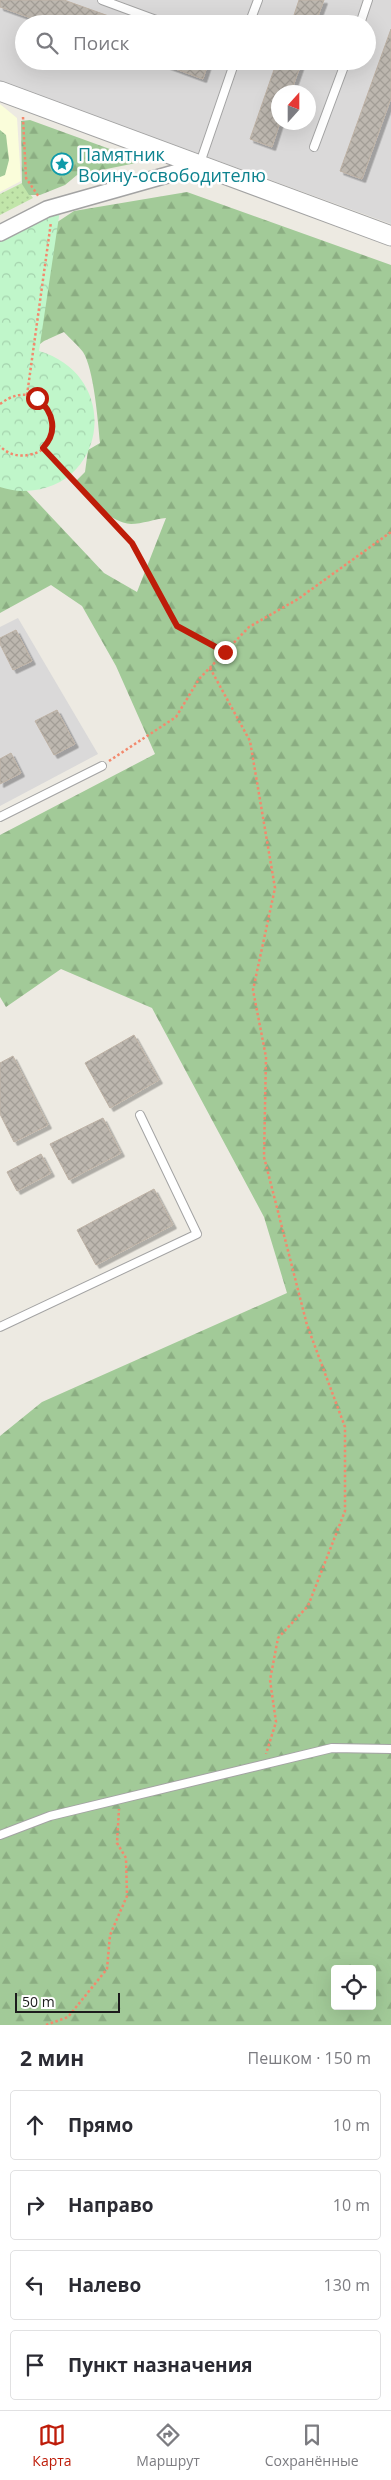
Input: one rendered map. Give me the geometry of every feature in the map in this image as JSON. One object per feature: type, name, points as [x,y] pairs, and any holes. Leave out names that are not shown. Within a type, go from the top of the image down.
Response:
[{"type":"street","points":[[0,91],[391,236]]},
{"type":"street","points":[[0,233],[47,209],[199,166]]},
{"type":"lane","points":[[102,0],[143,15]]},
{"type":"lane","points":[[252,15],[258,0]]},
{"type":"lane","points":[[363,15],[368,0]]},
{"type":"lane","points":[[199,166],[232,70]]},
{"type":"lane","points":[[314,147],[343,70]]},
{"type":"lane","points":[[0,817],[102,766]]},
{"type":"lane","points":[[0,1327],[197,1234],[140,1115]]},
{"type":"lane","points":[[0,1835],[50,1816],[332,1748],[391,1750]]},
{"type":"path","points":[[23,113],[26,178],[47,209],[52,221],[28,395]]},
{"type":"path","points":[[0,404],[17,395],[28,395],[45,405],[51,413],[52,434],[43,448],[32,455],[12,455],[0,446]]},
{"type":"path","points":[[43,448],[132,543],[177,626],[225,652]]},
{"type":"path","points":[[102,766],[176,717],[198,679],[249,627],[298,599],[391,532]]},
{"type":"path","points":[[210,668],[250,742],[275,888],[254,990],[266,1057],[264,1157],[307,1325],[344,1427],[345,1511],[308,1606],[278,1638],[270,1680],[276,1722],[262,1765]]},
{"type":"path","points":[[46,2025],[68,2017],[107,1969],[110,1935],[127,1896],[126,1858],[117,1843],[119,1799]]},
{"type":"shaded area","points":[[0,0],[391,0],[391,224],[0,81]]},
{"type":"shaded area","points":[[0,104],[17,118],[21,181],[0,192]]},
{"type":"shaded area","points":[[18,618],[98,754],[0,806],[0,627]]},
{"type":"green space","points":[[30,120],[129,156],[136,163],[77,175],[65,185],[40,195],[29,195],[22,184],[21,121]]},
{"type":"green space","points":[[0,130],[6,135],[9,160],[5,175],[0,177]]},
{"type":"green space","points":[[22,183],[33,198],[0,215],[0,194]]},
{"type":"green space","points":[[187,192],[391,265],[391,2025],[0,2025],[0,1436],[42,1402],[287,1293],[264,1217],[152,1008],[61,969],[6,1007],[0,997],[0,835],[155,754],[116,666],[82,606],[51,585],[0,613],[0,483],[25,489],[104,573],[137,592],[166,518],[135,524],[123,523],[99,508],[74,483],[85,472],[88,450],[100,443],[90,370],[83,352],[64,332],[44,341],[19,360],[21,246],[74,211]]},
{"type":"green space","points":[[60,210],[39,351],[66,364],[84,383],[93,406],[94,430],[87,453],[73,473],[51,486],[23,491],[14,490],[0,487],[0,242]]},
{"type":"building","points":[[0,0],[64,0],[106,15],[23,15],[0,7]]},
{"type":"building","points":[[299,0],[324,0],[318,15],[294,15]]},
{"type":"building","points":[[391,29],[391,98],[362,179],[340,171]]},
{"type":"building","points":[[178,70],[206,70],[203,79]]},
{"type":"building","points":[[274,70],[299,70],[293,85],[271,85],[271,130],[277,130],[272,147],[250,139]]},
{"type":"building","points":[[16,630],[32,661],[13,670],[0,644],[0,638]]},
{"type":"building","points":[[57,710],[75,744],[54,755],[35,721]]},
{"type":"building","points":[[11,753],[21,773],[0,784],[0,759]]},
{"type":"building","points":[[134,1035],[159,1080],[110,1108],[85,1063]]},
{"type":"building","points":[[13,1056],[48,1125],[14,1142],[0,1114],[0,1063]]},
{"type":"building","points":[[103,1118],[121,1153],[69,1180],[50,1144]]},
{"type":"building","points":[[41,1154],[51,1173],[17,1191],[7,1172]]},
{"type":"building","points":[[154,1189],[173,1225],[96,1265],[77,1230]]},
{"type":"place","name":"Памятник Воину-освободителю","points":[[62,164]]},
{"type":"route","points":[[37,398],[51,413],[53,423],[52,434],[48,443],[43,448],[132,543],[177,626],[225,652]]}]
